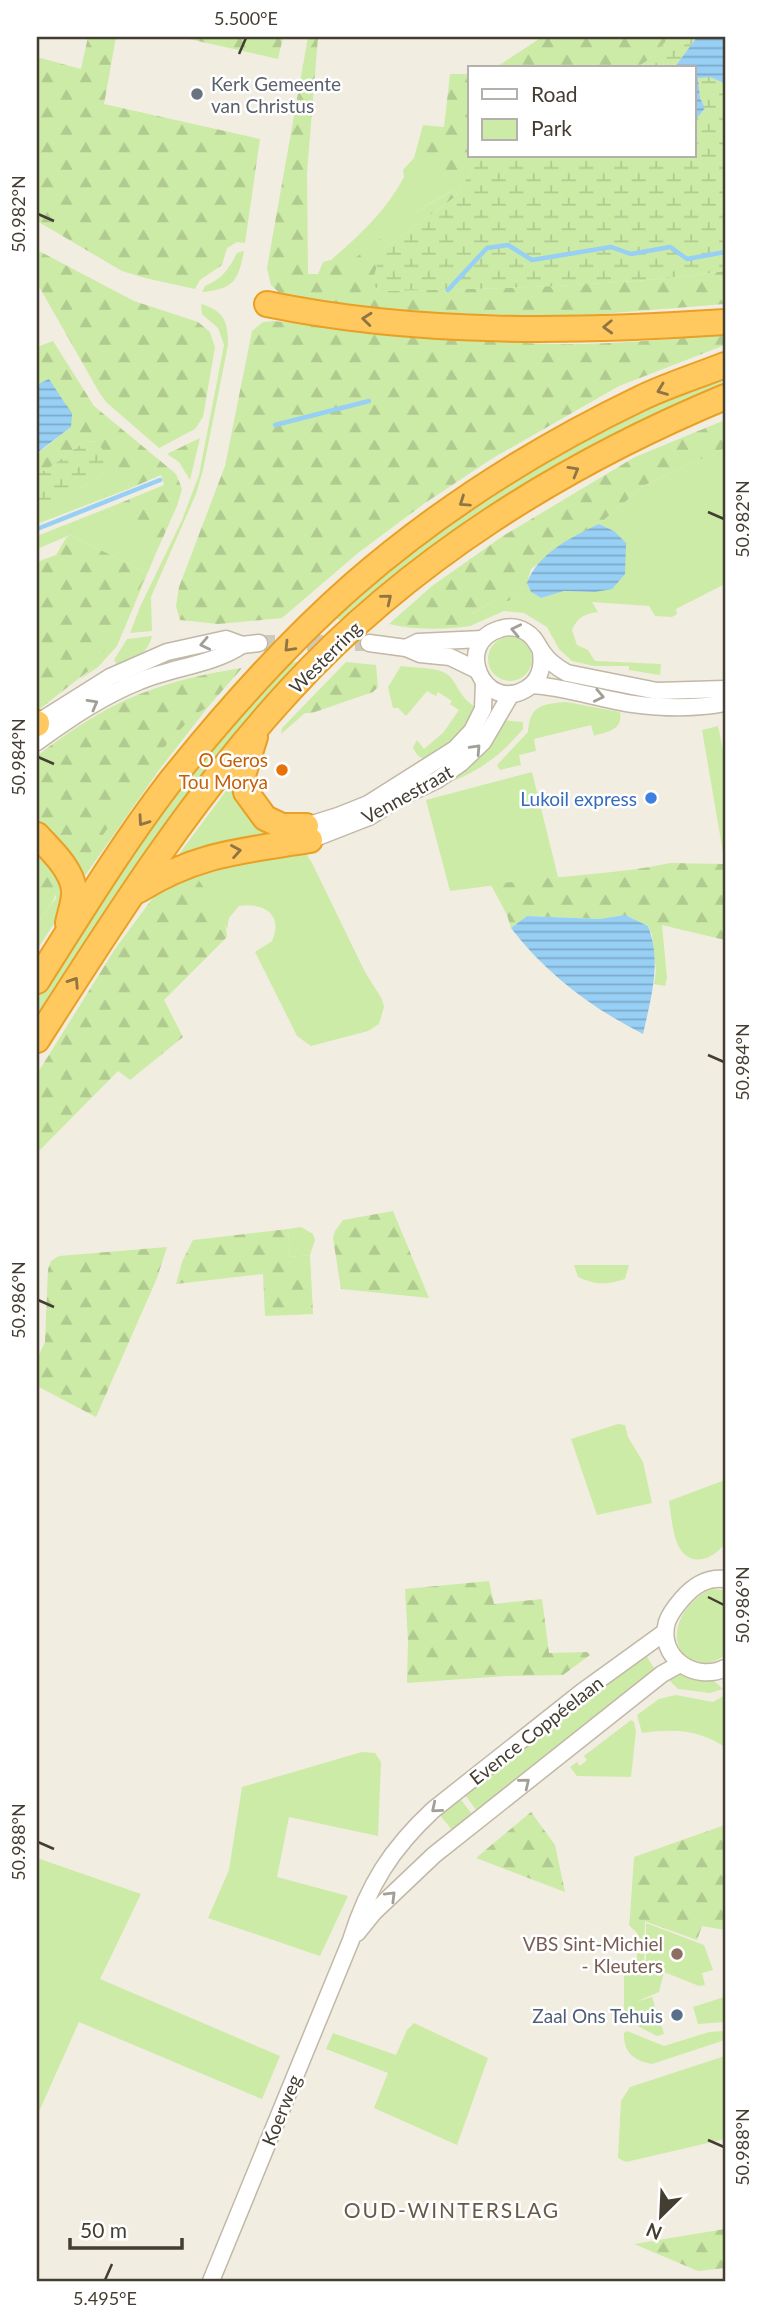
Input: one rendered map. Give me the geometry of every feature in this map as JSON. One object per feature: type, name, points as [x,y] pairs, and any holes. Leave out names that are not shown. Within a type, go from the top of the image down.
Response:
[{"type":"highway","points":[[267,304],[300,311],[394,321],[495,328],[725,322]]},
{"type":"highway","name":"Westerring","points":[[37,981],[66,934],[177,774],[250,687],[353,585],[407,541],[534,455],[642,397],[725,365]]},
{"type":"highway","name":"Westerring","points":[[37,1040],[129,896],[184,818],[291,689],[359,622],[464,539],[514,506],[583,465],[673,419],[725,397]]},
{"type":"highway","points":[[257,729],[243,775],[246,792],[265,818],[308,833]]},
{"type":"highway","points":[[129,896],[163,875],[191,863],[308,833]]},
{"type":"highway","points":[[37,835],[69,874],[74,890],[66,934]]},
{"type":"street","points":[[369,643],[406,648],[420,654],[450,657],[480,676],[491,689],[511,694],[532,685],[542,664],[536,641],[527,632],[516,628],[504,627],[492,631],[483,639],[418,642],[406,648]]},
{"type":"street","points":[[37,723],[110,677],[156,656],[226,639],[242,645]]},
{"type":"street","name":"Vennestraat","points":[[308,833],[338,816],[368,804],[455,749],[472,731],[483,709],[480,676],[475,659],[483,639]]},
{"type":"street","points":[[37,742],[89,706],[139,681],[171,669],[227,655],[242,645],[259,643]]},
{"type":"street","points":[[541,652],[567,673],[634,688],[681,691],[725,689]]},
{"type":"street","points":[[532,685],[551,686],[633,704],[679,707],[725,704]]},
{"type":"street","name":"Vennestraat","points":[[308,833],[369,817],[438,780],[461,764],[483,742],[511,694]]},
{"type":"street","name":"Evence Coppéelaan","points":[[410,1831],[582,1692],[665,1632],[670,1615],[693,1587],[709,1580],[725,1578]]},
{"type":"street","points":[[665,1632],[669,1650],[687,1669],[705,1673],[725,1668]]},
{"type":"street","name":"Evence Coppéelaan","points":[[452,1841],[662,1674],[680,1664]]},
{"type":"street","name":"Koerweg","points":[[211,2281],[351,1940],[361,1907],[384,1864],[410,1831]]},
{"type":"street","name":"Koerweg","points":[[351,1940],[412,1874],[452,1841]]},
{"type":"green space","points":[[88,37],[116,37],[104,104],[260,139],[245,243],[237,242],[227,248],[222,265],[200,280],[195,289],[122,271],[37,221],[37,57],[81,69]]},
{"type":"green space","points":[[180,37],[283,37],[278,59]]},
{"type":"green space","points":[[308,37],[318,37],[307,173],[308,274],[318,274],[323,262],[331,260],[345,266],[412,214],[452,191],[414,158],[423,125],[444,127],[450,74],[468,74],[468,158],[480,158],[455,197],[381,251],[387,291],[598,284],[725,271],[725,304],[563,317],[398,311],[284,297],[271,285],[267,268]]},
{"type":"green space","points":[[542,37],[670,37],[639,66],[498,66]]},
{"type":"green space","points":[[670,37],[697,37],[675,66],[639,66]]},
{"type":"green space","points":[[698,77],[710,77],[724,83],[725,77],[725,271],[556,286],[387,291],[371,286],[381,251],[455,197],[480,158],[696,158],[696,119],[705,108],[700,98]]},
{"type":"green space","points":[[414,158],[453,190],[412,214],[345,267],[331,260],[381,212],[404,177],[403,170]]},
{"type":"green space","points":[[37,250],[134,301],[198,322],[210,332],[215,347],[203,417],[195,429],[159,448],[106,402],[37,283]]},
{"type":"green space","points":[[244,251],[233,282],[221,289],[202,292],[205,286],[224,273],[237,253]]},
{"type":"green space","points":[[201,304],[215,310],[223,318],[228,345],[203,470],[196,494],[151,597],[152,631],[130,633],[182,520],[199,475],[224,345],[218,328],[202,314]]},
{"type":"green space","points":[[263,322],[515,343],[594,344],[725,334],[725,345],[619,386],[493,458],[425,503],[358,553],[282,618],[218,624],[180,620],[176,606],[179,587],[225,466],[252,331]]},
{"type":"green space","points":[[53,341],[94,406],[176,474],[182,489],[156,553],[122,517],[108,508],[164,485],[161,475],[131,488],[96,441],[84,442],[45,471],[37,471],[37,454],[71,427],[40,383],[37,388],[37,347]]},
{"type":"green space","points":[[725,374],[725,384],[632,425],[563,460],[508,494],[381,587],[345,620],[330,618],[437,532],[550,455]]},
{"type":"green space","points":[[725,420],[725,448],[645,485],[599,524],[531,569],[527,583],[509,601],[494,601],[471,614],[470,626],[430,629],[389,624],[432,586],[503,536],[635,457]]},
{"type":"green space","points":[[200,438],[190,480],[179,462],[167,454]]},
{"type":"green space","points":[[97,441],[114,467],[83,487],[37,508],[37,471],[45,471],[84,442]]},
{"type":"green space","points":[[725,448],[725,584],[676,609],[677,614],[672,617],[655,616],[649,606],[592,602],[598,612],[582,617],[572,630],[577,645],[588,650],[595,661],[661,664],[660,675],[629,670],[629,666],[594,666],[572,661],[559,649],[547,627],[524,613],[504,611],[470,626],[470,615],[494,601],[509,601],[527,583],[531,592],[541,598],[564,591],[595,592],[614,531],[599,524],[645,485]]},
{"type":"green space","points":[[114,467],[131,488],[37,524],[37,506],[83,487]]},
{"type":"green space","points":[[108,508],[122,517],[156,553],[117,646],[98,667],[79,680],[91,669],[147,573],[70,535],[37,549],[37,536]]},
{"type":"green space","points":[[70,535],[147,573],[121,628],[91,669],[37,711],[37,562],[56,555]]},
{"type":"green space","points":[[152,636],[147,648],[139,656],[117,665],[114,660],[127,639]]},
{"type":"green space","points":[[510,637],[519,638],[526,643],[531,650],[531,668],[526,675],[519,680],[510,681],[501,680],[494,675],[489,668],[488,659],[489,650],[494,643],[501,638]]},
{"type":"green space","points":[[305,661],[237,736],[154,839],[37,1019],[37,999],[110,884],[187,778],[286,663]]},
{"type":"green space","points":[[346,662],[376,665],[378,687],[373,692],[305,713],[281,734],[282,728]]},
{"type":"green space","points":[[401,666],[445,673],[466,700],[479,709],[456,741],[425,759],[418,755],[413,747],[417,740],[424,749],[443,733],[459,710],[450,704],[452,701],[438,692],[436,696],[427,691],[406,716],[398,708],[393,708],[388,687]]},
{"type":"green space","points":[[242,668],[208,707],[194,715],[167,744],[81,866],[54,833],[37,818],[37,756],[86,721],[133,697],[183,680]]},
{"type":"green space","points":[[566,702],[620,712],[619,723],[614,729],[594,736],[591,725],[534,739],[536,751],[519,755],[521,765],[500,770],[497,765],[528,732],[531,716],[535,711],[544,705]]},
{"type":"green space","points":[[208,707],[159,770],[82,880],[37,824],[37,818],[54,833],[80,865],[167,744],[194,715]]},
{"type":"green space","points":[[501,720],[523,722],[523,729],[480,768],[427,791]]},
{"type":"green space","points":[[718,726],[725,759],[725,864],[702,730]]},
{"type":"green space","points":[[532,772],[558,877],[450,891],[426,800]]},
{"type":"green space","points":[[235,779],[287,835],[176,858]]},
{"type":"green space","points":[[37,850],[53,871],[58,887],[52,903],[37,924]]},
{"type":"green space","points":[[300,851],[306,853],[312,863],[384,1007],[379,1024],[368,1031],[311,1046],[297,1036],[255,952],[272,941],[275,932],[273,917],[263,908],[239,906],[229,918],[227,929],[194,873]]},
{"type":"green space","points":[[670,863],[725,864],[725,940],[662,925],[652,935],[648,926],[625,915],[599,919],[527,916],[511,928],[491,885],[625,871]]},
{"type":"green space","points":[[54,870],[64,880],[64,908],[37,950],[37,924],[56,898]]},
{"type":"green space","points":[[194,873],[220,913],[227,937],[164,1000],[183,1037],[130,1080],[118,1071],[37,1153],[37,1074],[115,949],[155,895],[175,880]]},
{"type":"green space","points":[[662,925],[667,978],[665,986],[654,984],[656,971],[652,935]]},
{"type":"green space","points":[[393,1211],[429,1298],[341,1289],[333,1238],[335,1231],[343,1220]]},
{"type":"green space","points":[[301,1227],[313,1234],[315,1240],[310,1255],[290,1257],[288,1229]]},
{"type":"green space","points":[[288,1229],[290,1257],[310,1255],[313,1314],[265,1316],[263,1274],[176,1284],[182,1262],[193,1240]]},
{"type":"green space","points":[[167,1247],[157,1278],[96,1417],[37,1386],[37,1359],[45,1342],[48,1269],[51,1261],[59,1256]]},
{"type":"green space","points":[[574,1265],[629,1265],[625,1279],[601,1283],[578,1277]]},
{"type":"green space","points":[[618,1424],[625,1425],[628,1437],[643,1462],[652,1503],[597,1515],[571,1439]]},
{"type":"green space","points":[[725,1480],[725,1543],[713,1555],[699,1560],[692,1559],[685,1555],[676,1540],[669,1501]]},
{"type":"green space","points":[[489,1581],[494,1604],[542,1599],[549,1653],[587,1652],[590,1655],[563,1675],[407,1683],[405,1589]]},
{"type":"green space","points":[[711,1589],[725,1590],[725,1655],[713,1662],[701,1663],[683,1654],[677,1633],[680,1620],[689,1606]]},
{"type":"green space","points":[[646,1655],[655,1670],[479,1814],[463,1792]]},
{"type":"green space","points":[[677,1674],[714,1681],[723,1689],[710,1693],[678,1689],[666,1677]]},
{"type":"green space","points":[[676,1695],[713,1702],[725,1695],[725,1747],[705,1737],[685,1732],[642,1733],[637,1715],[659,1699]]},
{"type":"green space","points":[[631,1720],[636,1731],[631,1777],[577,1776],[570,1767],[577,1762],[580,1766],[587,1760],[584,1756]]},
{"type":"green space","points":[[362,1752],[375,1753],[381,1762],[378,1836],[289,1817],[277,1877],[348,1896],[320,1956],[208,1918],[229,1870],[242,1787]]},
{"type":"green space","points":[[458,1796],[475,1818],[453,1831],[439,1814]]},
{"type":"green space","points":[[531,1812],[555,1845],[565,1892],[476,1858]]},
{"type":"green space","points":[[725,1825],[725,1930],[702,1926],[697,1940],[630,1916],[634,1857]]},
{"type":"green space","points":[[37,1858],[141,1894],[100,1979],[280,2056],[262,2099],[79,2022],[37,2116]]},
{"type":"green space","name":"VBS Sint-Michiel - Kleuters","points":[[630,1916],[645,1921],[644,1965],[638,1972],[646,1964],[646,1923],[704,1945],[713,1970],[702,1973],[705,1985],[699,1986],[664,1972],[659,1992],[636,2002],[652,1997],[664,2034],[657,2036],[624,2019],[624,1975],[637,1958],[637,1933],[629,1925]]},
{"type":"green space","points":[[724,1997],[725,2022],[698,2024],[693,2007]]},
{"type":"green space","points":[[414,2023],[488,2058],[457,2145],[374,2108],[388,2073],[326,2049],[333,2033],[396,2055],[407,2030]]},
{"type":"green space","points":[[627,2031],[664,2046],[709,2032],[725,2031],[725,2040],[652,2064],[640,2061],[631,2054],[624,2040],[624,2033]]},
{"type":"green space","points":[[725,2056],[725,2139],[626,2162],[618,2158],[621,2101],[630,2087]]},
{"type":"green space","points":[[725,2229],[725,2268],[698,2271],[634,2244]]},
{"type":"water","points":[[697,37],[725,37],[724,83],[710,77],[698,78],[700,98],[705,108],[696,119],[696,66],[675,66]]},
{"type":"water","points":[[49,379],[72,414],[71,427],[37,453],[37,388],[40,383]]},
{"type":"water","points":[[599,524],[614,531],[626,543],[625,574],[612,589],[595,592],[564,591],[541,598],[531,592],[527,583],[547,555],[567,540]]},
{"type":"water","points":[[625,915],[648,926],[654,953],[654,980],[643,1034],[606,1013],[571,988],[539,960],[511,928],[527,916],[599,919]]},
{"type":"waterway","points":[[448,290],[487,248],[508,245],[532,260],[611,247],[631,254],[670,247],[687,259],[725,252]]},
{"type":"waterway","points":[[275,425],[369,401]]},
{"type":"waterway","points":[[37,529],[160,480]]},
{"type":"tunnel","points":[[259,643],[369,643]]},
{"type":"place","name":"Kerk Gemeente van Christus","points":[[197,94]]},
{"type":"place","name":"O Geros Tou Morya","points":[[282,770]]},
{"type":"place","name":"Lukoil express","points":[[651,798]]},
{"type":"place","name":"VBS Sint-Michiel - Kleuters","points":[[677,1954]]},
{"type":"place","name":"Zaal Ons Tehuis","points":[[677,2015]]},
{"type":"district","name":"OUD-WINTERSLAG","points":[[452,2209]]}]
